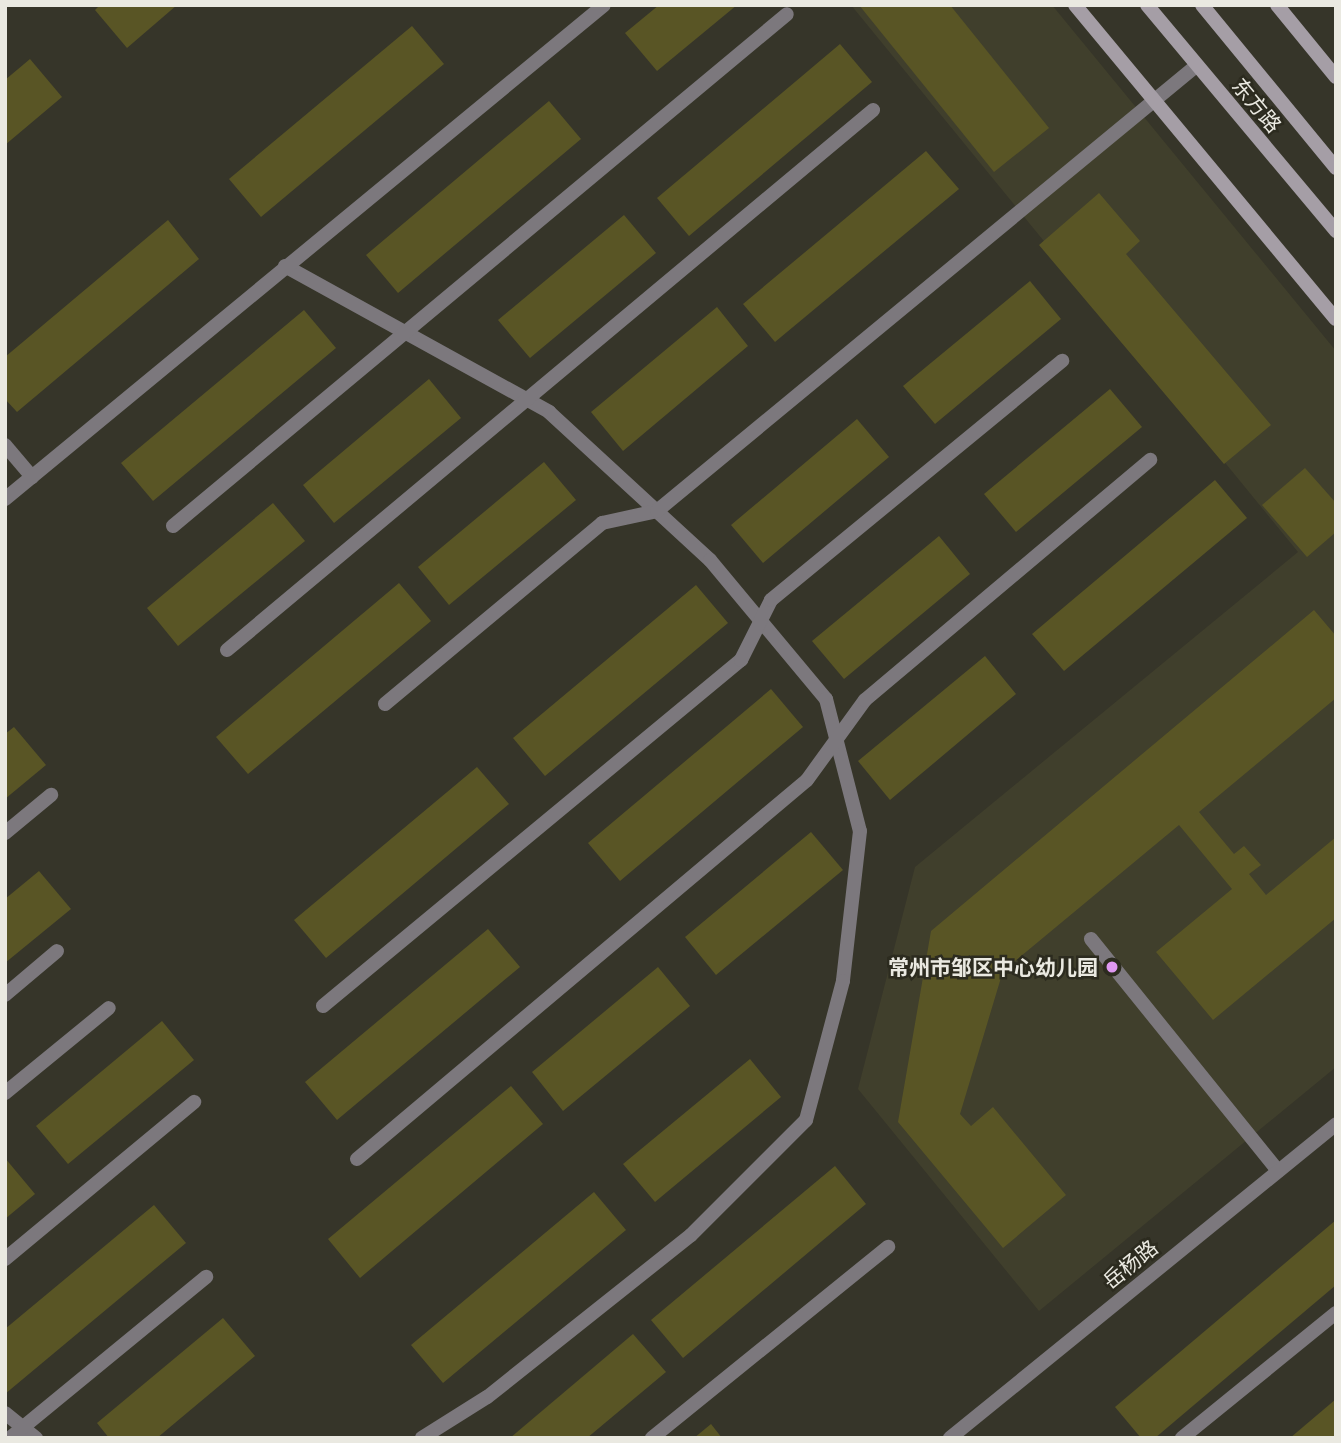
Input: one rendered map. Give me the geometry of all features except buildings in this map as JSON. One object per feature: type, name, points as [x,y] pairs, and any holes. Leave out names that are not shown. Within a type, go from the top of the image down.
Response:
[{"type":"main road","points":[[1075,5],[1336,319]]},
{"type":"main road","name":"东方路","points":[[1147,5],[1336,231]]},
{"type":"main road","name":"东方路","points":[[1202,5],[1336,168]]},
{"type":"main road","points":[[1277,5],[1336,76]]},
{"type":"street","points":[[5,499],[604,5]]},
{"type":"street","points":[[173,526],[787,14]]},
{"type":"street","points":[[385,704],[602,523],[657,512],[1197,65]]},
{"type":"street","points":[[227,650],[873,110]]},
{"type":"street","points":[[285,267],[549,412],[657,512],[761,621],[826,699],[860,831],[843,981],[806,1120],[691,1235],[487,1397],[422,1438]]},
{"type":"street","points":[[323,1006],[741,660],[771,600],[1062,361]]},
{"type":"street","points":[[5,445],[32,477]]},
{"type":"street","points":[[357,1160],[807,780],[836,736],[865,701],[1150,460]]},
{"type":"street","points":[[5,833],[51,795]]},
{"type":"street","points":[[1091,939],[1278,1171]]},
{"type":"street","points":[[5,995],[57,951]]},
{"type":"street","points":[[5,1093],[109,1008]]},
{"type":"street","points":[[5,1259],[194,1102]]},
{"type":"street","name":"岳杨路","points":[[950,1438],[1336,1124]]},
{"type":"street","points":[[652,1438],[888,1247]]},
{"type":"street","points":[[10,1438],[206,1276]]},
{"type":"street","points":[[1182,1438],[1336,1313]]},
{"type":"street","points":[[5,1413],[36,1438]]},
{"type":"shaded area","name":"常州市邹区中心幼儿园","points":[[851,5],[1052,5],[1336,351],[1336,1067],[1039,1311],[858,1089],[915,867],[1298,552]]},
{"type":"place","name":"常州市邹区中心幼儿园","points":[[1112,967]]}]
